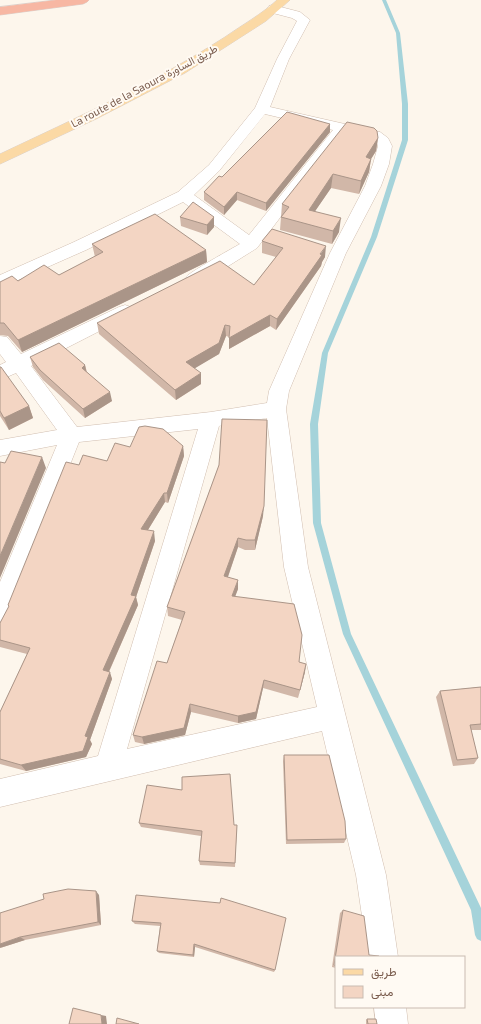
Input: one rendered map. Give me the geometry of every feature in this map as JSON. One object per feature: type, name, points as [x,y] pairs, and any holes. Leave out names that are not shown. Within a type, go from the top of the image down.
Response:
[{"type":"highway","points":[[0,10],[83,0]]},
{"type":"main road","name":"La route de la Saoura طريق الساورة","points":[[0,160],[124,100],[209,54],[281,3]]},
{"type":"street","points":[[0,282],[80,246],[184,195],[214,168],[240,138],[262,109],[283,59],[304,20],[281,3]]},
{"type":"street","points":[[262,109],[375,136],[383,141],[385,146],[381,164],[373,186],[330,251],[279,391],[276,409],[296,567],[371,875],[383,956]]},
{"type":"street","points":[[181,284],[208,271],[263,237],[342,127]]},
{"type":"street","points":[[184,195],[263,237]]},
{"type":"street","points":[[0,373],[139,304]]},
{"type":"street","points":[[0,342],[19,364],[72,435]]},
{"type":"street","points":[[0,448],[72,435],[211,420],[276,409]]},
{"type":"street","points":[[108,767],[211,420]]},
{"type":"street","points":[[0,611],[72,435]]},
{"type":"street","points":[[0,793],[332,716]]},
{"type":"street","points":[[390,1008],[392,1024]]},
{"type":"building","points":[[287,112],[330,124],[266,203],[237,192],[224,207],[204,192],[219,176],[222,177]]},
{"type":"building","points":[[347,122],[374,128],[377,131],[378,138],[366,157],[371,159],[361,181],[333,174],[309,210],[341,218],[333,231],[281,217],[289,207],[282,204]]},
{"type":"building","points":[[193,202],[214,217],[207,225],[180,217]]},
{"type":"building","points":[[155,214],[206,250],[18,340],[4,323],[0,323],[0,282],[12,276],[18,281],[44,265],[59,275],[103,252],[92,244]]},
{"type":"building","points":[[272,229],[326,246],[320,254],[322,255],[277,319],[270,315],[229,338],[230,326],[225,325],[219,343],[186,362],[201,373],[175,390],[97,323],[220,261],[254,285],[283,248],[262,241]]},
{"type":"building","points":[[59,343],[85,365],[82,368],[110,392],[83,409],[40,370],[30,357]]},
{"type":"building","points":[[0,367],[29,406],[4,418],[0,411]]},
{"type":"building","points":[[222,419],[267,420],[264,506],[255,540],[238,538],[224,576],[238,580],[232,596],[294,604],[302,635],[299,662],[306,664],[300,690],[264,680],[256,712],[238,716],[190,704],[184,728],[142,737],[133,735],[157,661],[167,663],[185,612],[167,607],[219,465]]},
{"type":"building","points":[[145,426],[163,429],[183,446],[167,493],[164,493],[141,529],[154,531],[131,595],[136,596],[103,670],[110,672],[85,736],[88,737],[83,751],[21,765],[0,759],[0,712],[30,648],[0,640],[0,623],[9,606],[8,605],[66,462],[79,465],[83,455],[107,461],[115,443],[130,447],[139,427]]},
{"type":"building","points":[[11,451],[42,457],[0,556],[0,462],[5,463]]},
{"type":"building","points":[[481,687],[481,724],[470,725],[478,758],[457,760],[440,691]]},
{"type":"building","points":[[284,755],[329,755],[345,821],[346,839],[287,840]]},
{"type":"building","points":[[230,774],[234,825],[237,825],[235,863],[199,861],[202,831],[139,823],[147,785],[182,790],[182,777]]},
{"type":"building","points":[[68,889],[96,891],[98,922],[20,937],[0,944],[0,913],[44,899],[43,894]]},
{"type":"building","points":[[136,895],[220,903],[221,898],[286,918],[275,970],[194,944],[193,955],[157,951],[161,923],[132,921]]},
{"type":"building","points":[[343,910],[364,916],[369,955],[379,956],[335,956]]},
{"type":"building","points":[[73,1008],[101,1015],[102,1024],[69,1024]]},
{"type":"building","points":[[117,1018],[139,1024],[116,1024]]},
{"type":"building","points":[[367,1019],[376,1019],[377,1024],[368,1024]]},
{"type":"waterway","points":[[384,0],[398,33],[405,104],[405,140],[374,237],[325,353],[314,424],[317,523],[347,634],[476,909],[481,935]]}]
